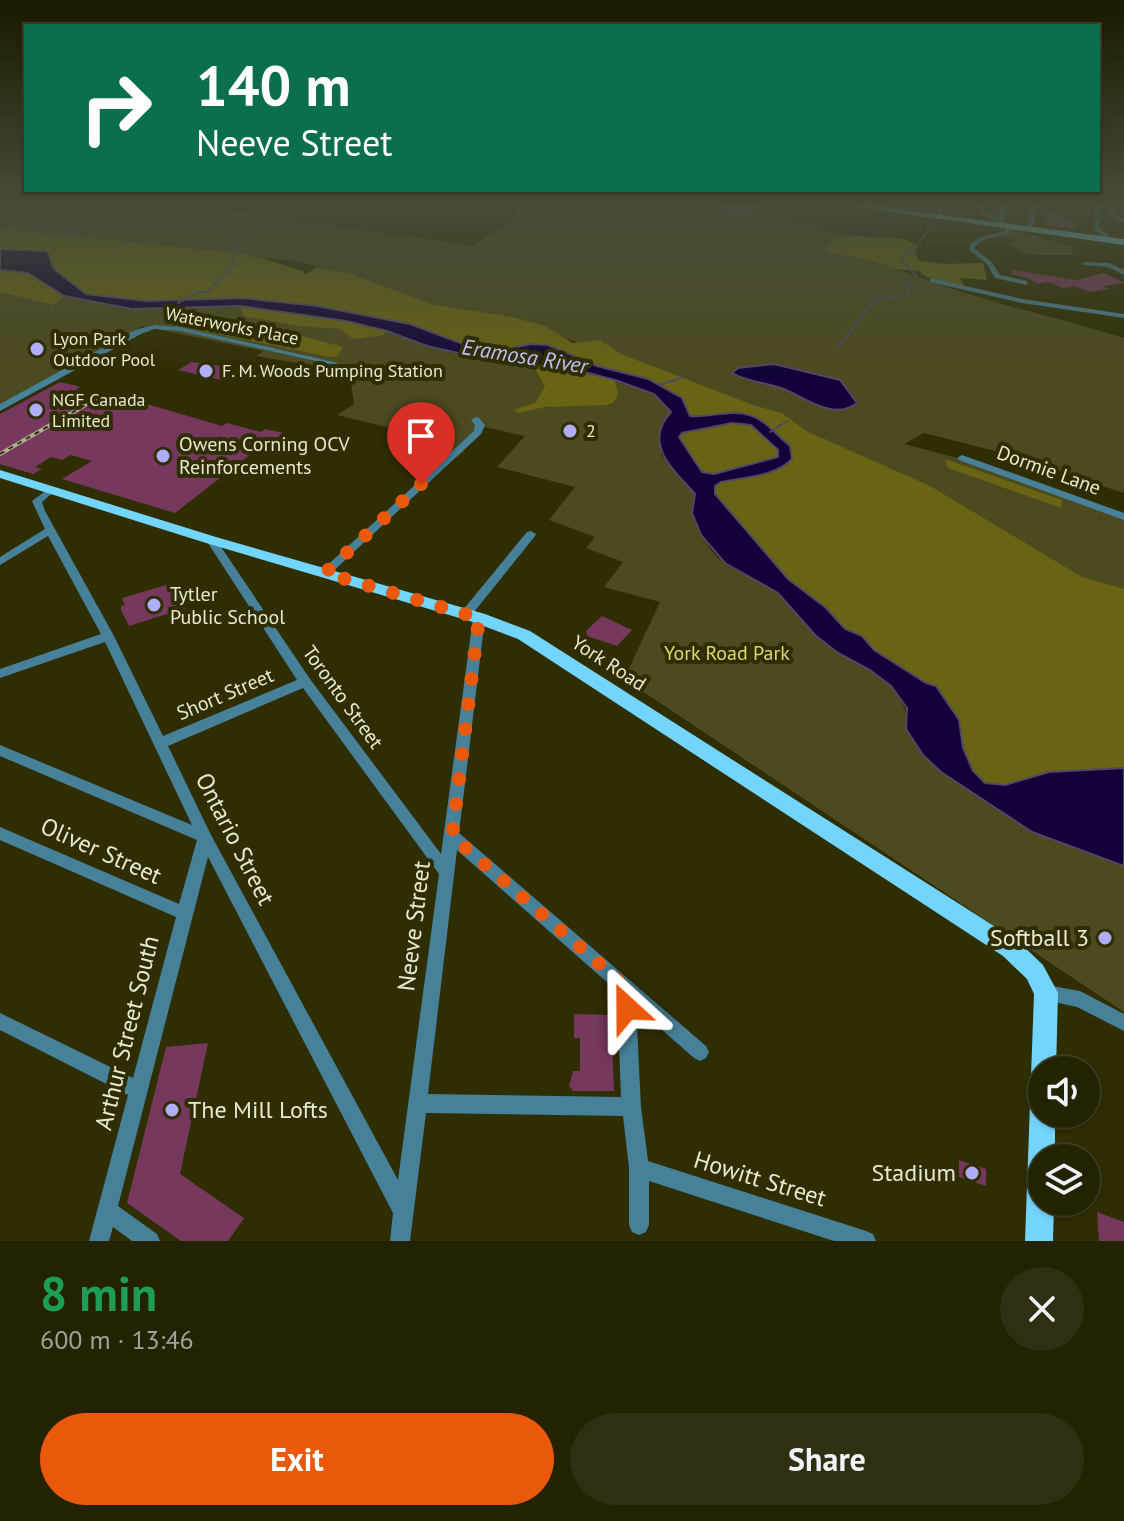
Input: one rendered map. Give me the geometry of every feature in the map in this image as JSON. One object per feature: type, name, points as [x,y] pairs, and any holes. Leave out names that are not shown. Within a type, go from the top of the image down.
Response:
[{"type":"main road","name":"York Road","points":[[0,474],[211,540],[472,616],[524,635],[1011,949],[1035,972],[1046,993]]},
{"type":"main road","points":[[1039,1241],[1046,993]]},
{"type":"street","points":[[986,260],[997,277],[1024,283]]},
{"type":"street","points":[[1085,264],[1109,265],[1124,273]]},
{"type":"street","points":[[933,280],[1022,301],[1124,316]]},
{"type":"street","name":"Waterworks Place","points":[[0,408],[138,332],[154,327],[180,329],[334,363]]},
{"type":"street","points":[[325,573],[478,432],[480,425],[476,420]]},
{"type":"street","name":"Dormie Lane","points":[[962,458],[1124,517]]},
{"type":"street","name":"Ontario Street","points":[[51,490],[36,503],[108,636],[205,837],[404,1213]]},
{"type":"street","points":[[0,562],[51,530]]},
{"type":"street","points":[[472,616],[531,534]]},
{"type":"street","name":"Toronto Street","points":[[211,540],[305,682],[447,873]]},
{"type":"street","name":"Neeve Street","points":[[400,1241],[452,836],[472,616]]},
{"type":"street","points":[[0,674],[108,636]]},
{"type":"street","name":"Short Street","points":[[161,743],[305,682]]},
{"type":"street","points":[[0,750],[205,837]]},
{"type":"street","name":"Oliver Street","points":[[0,833],[183,913]]},
{"type":"street","points":[[452,836],[700,1052]]},
{"type":"street","name":"Arthur Street South","points":[[99,1241],[205,837]]},
{"type":"street","points":[[626,987],[631,1107],[639,1168],[639,1225]]},
{"type":"street","points":[[1046,993],[1080,999],[1124,1023]]},
{"type":"street","points":[[0,1021],[139,1091]]},
{"type":"street","points":[[418,1103],[631,1107]]},
{"type":"street","name":"Howitt Street","points":[[639,1168],[866,1241]]},
{"type":"street","points":[[108,1211],[150,1241]]},
{"type":"green space","points":[[285,260],[879,260],[942,286],[1124,338],[1124,493],[991,450],[924,433],[904,444],[961,459],[1124,517],[1124,590],[1064,580],[774,422],[531,324],[424,305],[360,278]]},
{"type":"green space","name":"York Road Park","points":[[0,270],[64,296],[132,309],[240,306],[346,321],[387,331],[427,346],[485,359],[535,363],[615,380],[654,394],[671,412],[661,455],[695,494],[695,514],[700,532],[717,556],[730,567],[771,588],[828,646],[889,685],[901,701],[923,755],[1032,832],[1124,866],[1124,1012],[624,679],[660,602],[604,587],[623,562],[586,548],[595,537],[549,520],[575,487],[497,467],[525,436],[485,427],[458,457],[409,445],[419,435],[337,415],[354,404],[350,376],[339,374],[339,370],[256,356],[263,351],[142,326],[0,405]]},
{"type":"shaded area","points":[[50,260],[267,260],[303,271],[305,275],[317,267],[350,274],[435,305],[512,317],[545,326],[573,343],[600,340],[621,354],[753,405],[782,413],[808,432],[930,486],[1082,577],[1124,589],[1124,768],[1049,772],[1005,785],[985,783],[973,771],[963,748],[959,720],[926,683],[874,650],[862,636],[845,629],[826,608],[788,579],[715,494],[715,486],[721,482],[771,472],[790,446],[771,432],[769,426],[690,416],[682,398],[648,379],[597,366],[564,351],[531,344],[498,351],[471,347],[410,324],[317,306],[242,298],[146,301],[86,294],[54,269]]},
{"type":"shaded area","points":[[867,260],[983,263],[987,280],[960,278],[966,289],[925,276],[919,271],[897,269]]},
{"type":"shaded area","points":[[0,270],[27,273],[64,296],[54,305],[0,292]]},
{"type":"shaded area","points":[[240,306],[346,321],[387,331],[383,335],[353,339],[340,329],[299,326],[244,316]]},
{"type":"shaded area","points":[[216,322],[284,331],[343,347],[338,356],[330,357],[202,331]]},
{"type":"shaded area","points":[[533,365],[615,380],[618,395],[613,403],[607,405],[545,407],[518,413],[513,410],[535,403],[545,387]]},
{"type":"shaded area","points":[[732,423],[751,425],[778,450],[778,457],[714,474],[702,471],[679,437],[682,433]]},
{"type":"shaded area","points":[[945,459],[1062,500],[1061,508],[948,468]]},
{"type":"water","name":"Eramosa River","points":[[0,260],[50,260],[54,269],[86,294],[146,301],[242,298],[317,306],[410,324],[471,347],[498,351],[531,344],[548,345],[597,366],[648,379],[682,398],[690,416],[742,413],[755,417],[790,446],[792,459],[768,473],[721,482],[715,486],[715,494],[788,579],[826,608],[845,629],[862,636],[874,650],[926,683],[936,686],[959,720],[963,748],[973,771],[985,783],[1005,785],[1049,772],[1124,768],[1124,866],[1032,832],[941,772],[923,755],[906,729],[907,708],[891,686],[815,635],[778,593],[725,563],[701,535],[692,513],[695,494],[664,456],[659,435],[671,412],[654,394],[573,369],[485,359],[427,346],[387,331],[346,321],[240,306],[132,309],[64,296],[28,273],[0,270]],"holes":[[[732,423],[751,425],[778,450],[778,457],[714,474],[702,472],[679,437],[682,433]]]},
{"type":"water","points":[[774,364],[840,380],[857,403],[848,408],[828,409],[781,388],[732,373],[738,368]]},
{"type":"building","points":[[1012,270],[1077,280],[1104,273],[1124,283],[1103,286],[1109,289],[1090,292],[1075,286],[1063,288],[1049,282],[1037,284],[1011,274]]},
{"type":"building","name":"F. M. Woods Pumping Station","points":[[192,362],[222,366],[221,369],[234,372],[221,380],[178,370]]},
{"type":"building","name":"Owens Corning OCV Reinforcements","points":[[60,382],[81,387],[76,389],[82,391],[66,402],[90,408],[107,398],[134,405],[140,402],[222,426],[227,423],[261,432],[265,429],[284,433],[274,441],[270,439],[175,513],[62,479],[92,461],[71,455],[62,460],[51,457],[35,467],[42,469],[33,474],[0,464],[0,414]]},
{"type":"building","name":"Tytler Public School","points":[[173,583],[186,608],[129,626],[121,610],[121,606],[125,605],[122,598]]},
{"type":"building","points":[[602,616],[632,630],[617,646],[587,636],[586,631]]},
{"type":"building","points":[[574,1014],[611,1015],[614,1091],[573,1091],[569,1086],[573,1071],[580,1071],[580,1038],[574,1038]]},
{"type":"building","name":"The Mill Lofts","points":[[208,1043],[180,1174],[244,1218],[228,1241],[181,1241],[127,1203],[166,1047]]},
{"type":"building","name":"Stadium","points":[[959,1160],[986,1169],[986,1186],[959,1177]]},
{"type":"building","points":[[1100,1213],[1124,1222],[1124,1241],[1099,1241],[1097,1216]]},
{"type":"waterway","points":[[178,303],[199,292],[207,292],[234,264],[234,260]]},
{"type":"waterway","points":[[901,260],[917,276]]},
{"type":"waterway","points":[[838,348],[874,300],[909,294],[906,285],[912,280]]},
{"type":"waterway","points":[[660,385],[681,378]]},
{"type":"waterway","points":[[770,432],[787,421]]},
{"type":"railway","points":[[63,418],[102,395]]},
{"type":"railway","points":[[0,454],[52,424]]},
{"type":"place","name":"Lyon Park Outdoor Pool","points":[[37,349]]},
{"type":"place","name":"F. M. Woods Pumping Station","points":[[206,371]]},
{"type":"place","name":"NGF Canada Limited","points":[[36,410]]},
{"type":"place","name":"2","points":[[570,431]]},
{"type":"place","name":"Owens Corning OCV Reinforcements","points":[[163,456]]},
{"type":"place","name":"Tytler Public School","points":[[154,605]]},
{"type":"place","name":"Softball 3","points":[[1105,938]]},
{"type":"place","name":"The Mill Lofts","points":[[172,1110]]},
{"type":"place","name":"Stadium","points":[[972,1173]]},
{"type":"route","points":[[421,484],[325,573],[479,618],[452,836],[626,987],[627,1008]]}]
